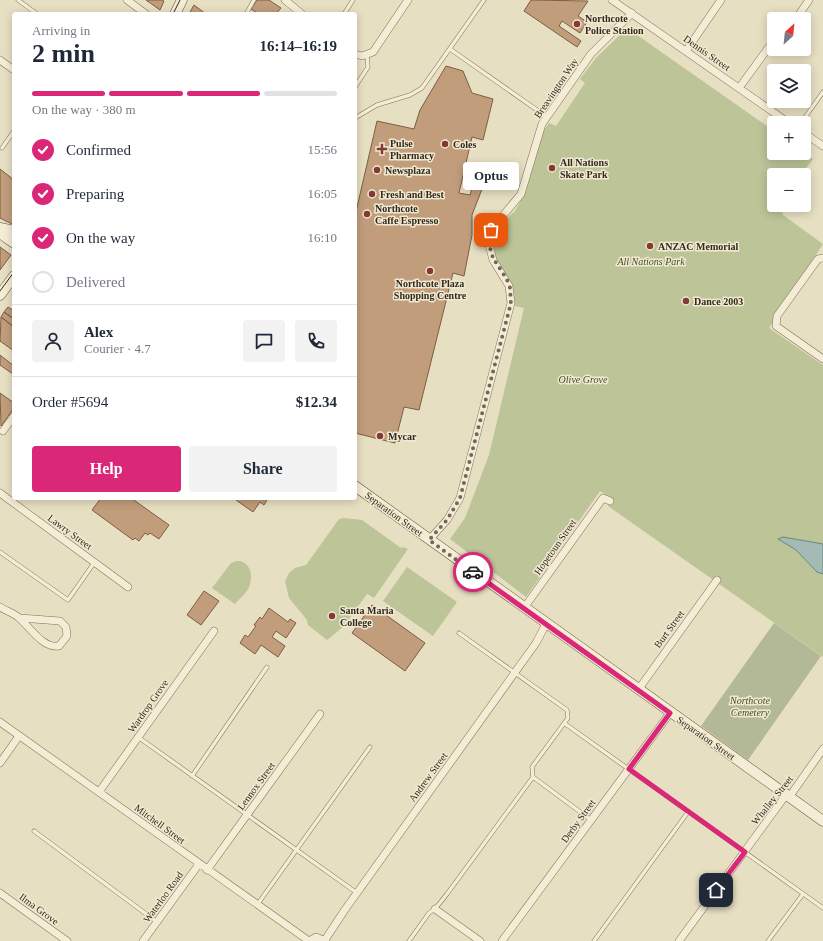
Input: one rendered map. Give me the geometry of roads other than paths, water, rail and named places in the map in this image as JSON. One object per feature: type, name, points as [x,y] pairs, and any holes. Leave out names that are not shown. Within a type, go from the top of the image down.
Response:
[{"type":"street","points":[[127,0],[143,12]]},
{"type":"street","points":[[176,12],[182,0]]},
{"type":"street","points":[[284,0],[300,12]]},
{"type":"street","points":[[293,6],[297,0]]},
{"type":"street","points":[[357,55],[360,56],[370,54],[408,0]]},
{"type":"street","name":"Dennis Street","points":[[612,0],[779,116]]},
{"type":"street","points":[[686,51],[721,0]]},
{"type":"street","points":[[801,12],[809,0]]},
{"type":"street","name":"Breavington Way","points":[[429,540],[447,520],[460,498],[511,303],[509,286],[493,260],[488,244],[491,230],[521,194],[542,124],[591,54],[632,13]]},
{"type":"street","points":[[739,88],[767,50]]},
{"type":"street","points":[[0,60],[12,69]]},
{"type":"street","points":[[811,138],[823,146]]},
{"type":"street","points":[[0,228],[12,231]]},
{"type":"street","points":[[0,233],[12,242]]},
{"type":"street","points":[[823,258],[818,259],[777,316],[776,326],[823,359]]},
{"type":"street","points":[[0,295],[12,279]]},
{"type":"street","points":[[3,432],[12,419]]},
{"type":"street","name":"Separation Street","points":[[357,487],[670,713],[823,821]]},
{"type":"street","name":"Lawry Street","points":[[0,493],[128,587]]},
{"type":"street","name":"Hopetoun Street","points":[[524,608],[604,497]]},
{"type":"street","name":"Burt Street","points":[[638,690],[717,580]]},
{"type":"street","points":[[0,606],[20,618],[28,628],[52,646],[59,646],[67,636],[66,627],[60,621],[20,618]]},
{"type":"street","name":"Andrew Street","points":[[325,940],[536,643],[546,624]]},
{"type":"street","name":"Wardrop Grove","points":[[99,792],[214,631]]},
{"type":"street","name":"Derby Street","points":[[502,941],[670,713]]},
{"type":"street","name":"Lennox Street","points":[[208,870],[320,714]]},
{"type":"street","name":"Mitchell Street","points":[[0,722],[256,905],[309,941]]},
{"type":"street","points":[[0,763],[19,736]]},
{"type":"street","name":"Whalley Street","points":[[679,941],[786,795],[792,793],[823,749]]},
{"type":"street","name":"Waterloo Road","points":[[143,941],[199,864]]},
{"type":"street","name":"Ilma Grove","points":[[0,893],[67,941]]},
{"type":"street","points":[[435,909],[480,941]]},
{"type":"street","points":[[309,941],[316,937],[325,940]]},
{"type":"lane","points":[[18,0],[34,12]]},
{"type":"lane","points":[[247,12],[254,0]]},
{"type":"lane","points":[[345,12],[353,0]]},
{"type":"lane","points":[[357,117],[378,105],[419,91],[484,0]]},
{"type":"lane","points":[[450,49],[547,117]]},
{"type":"lane","points":[[357,84],[368,68],[370,54]]},
{"type":"lane","points":[[806,116],[823,92]]},
{"type":"lane","points":[[2,148],[12,134]]},
{"type":"lane","points":[[0,552],[68,600],[94,563]]},
{"type":"lane","points":[[408,941],[429,913],[435,909],[532,777],[532,767],[568,718],[567,710],[459,633]]},
{"type":"lane","points":[[192,776],[267,667]]},
{"type":"lane","points":[[564,723],[823,908]]},
{"type":"lane","points":[[138,737],[357,893]]},
{"type":"lane","points":[[256,905],[370,746]]},
{"type":"lane","points":[[532,777],[591,820]]},
{"type":"lane","points":[[594,941],[688,812]]},
{"type":"lane","points":[[34,831],[157,922]]},
{"type":"lane","points":[[768,941],[803,894]]},
{"type":"water","points":[[783,537],[823,544],[823,574],[817,572],[796,550],[778,539]]},
{"type":"tram line","points":[[174,12],[180,0]]},
{"type":"tram line","points":[[0,291],[12,275]]},
{"type":"place","name":"Northcote Police Station","points":[[577,24]]},
{"type":"place","name":"Coles","points":[[445,144]]},
{"type":"place","name":"Pulse Pharmacy","points":[[382,149]]},
{"type":"place","name":"All Nations Skate Park","points":[[552,168]]},
{"type":"place","name":"Newsplaza","points":[[377,170]]},
{"type":"place","name":"Fresh and Best","points":[[372,194]]},
{"type":"place","name":"Northcote Caffe Espresso","points":[[367,214]]},
{"type":"place","name":"Optus","points":[[491,230]]},
{"type":"place","name":"ANZAC Memorial","points":[[650,246]]},
{"type":"place","name":"Northcote Plaza Shopping Centre","points":[[430,271]]},
{"type":"place","name":"Dance 2003","points":[[686,301]]},
{"type":"place","name":"Mycar","points":[[380,436]]},
{"type":"place","name":"Santa Maria College","points":[[332,616]]},
{"type":"park label","name":"All Nations Park","points":[[651,261]]},
{"type":"park label","name":"Olive Grove","points":[[583,379]]},
{"type":"park label","name":"Northcote Cemetery","points":[[750,706]]}]
